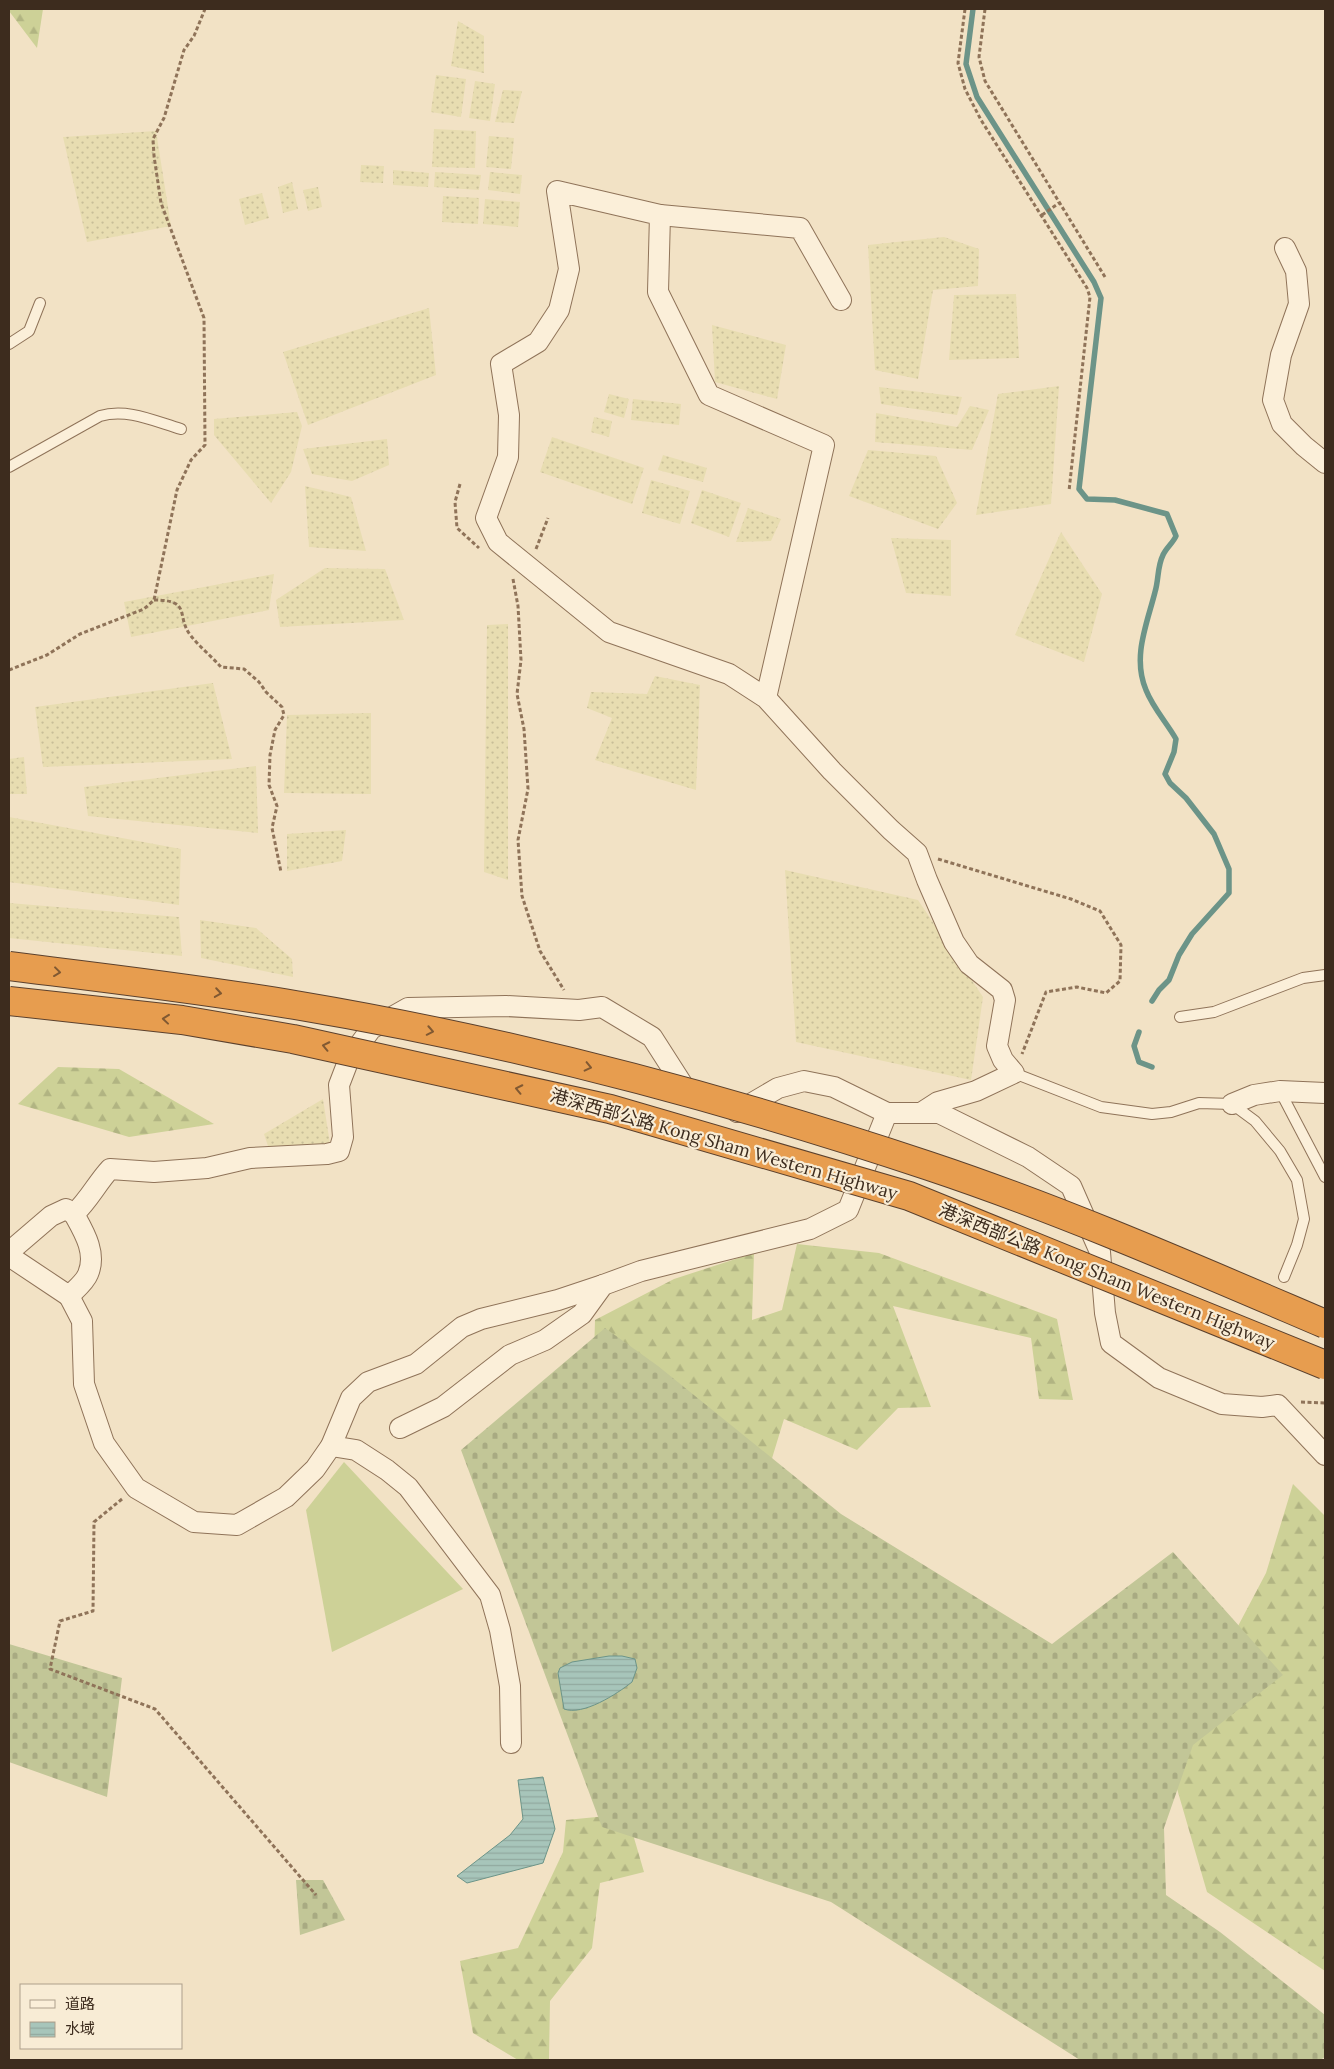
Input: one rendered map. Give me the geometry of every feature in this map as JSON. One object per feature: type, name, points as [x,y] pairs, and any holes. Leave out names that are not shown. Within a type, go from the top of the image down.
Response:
[{"type":"highway","name":"港深西部公路 Kong Sham Western Highway","points":[[9,966],[154,983],[297,1005],[468,1038],[638,1079],[786,1120],[986,1186],[1162,1254],[1325,1324]]},
{"type":"highway","name":"港深西部公路 Kong Sham Western Highway","points":[[9,1001],[182,1020],[293,1039],[610,1108],[909,1196],[1325,1365]]},
{"type":"street","points":[[841,300],[800,228],[660,215],[557,191],[569,269],[559,310],[538,342],[502,364],[509,415],[508,457],[486,518],[498,542],[609,632],[729,674],[766,698],[832,771],[917,852],[926,880],[954,942],[969,964],[1002,990],[1005,1000],[997,1046],[1003,1060],[1014,1073],[976,1091],[938,1102],[921,1113]]},
{"type":"street","points":[[660,215],[658,292],[709,395],[824,445],[766,698]]},
{"type":"street","points":[[1285,248],[1296,271],[1299,304],[1281,355],[1273,400],[1282,424],[1304,446],[1325,463]]},
{"type":"street","points":[[74,1214],[87,1202],[100,1180],[110,1168],[154,1172],[207,1168],[250,1158],[327,1154],[339,1151],[343,1137],[338,1085],[349,1059],[371,1030],[408,1008],[506,1006],[572,1009],[602,1007],[652,1037],[684,1087],[716,1113],[735,1114],[778,1088],[804,1081],[834,1087],[887,1113],[938,1113],[1028,1156],[1070,1186],[1100,1252],[1105,1313],[1111,1343],[1159,1378],[1222,1404],[1262,1407],[1278,1405],[1325,1454]]},
{"type":"street","points":[[1232,1104],[1254,1095],[1280,1091],[1325,1093]]},
{"type":"street","points":[[69,1296],[88,1276],[91,1258],[87,1236],[74,1214],[66,1209],[51,1216],[9,1254],[69,1296],[82,1321],[84,1384],[104,1443],[136,1488],[194,1522],[237,1525],[286,1497],[315,1469],[331,1446],[351,1398],[368,1382],[416,1364],[462,1328],[481,1319],[558,1300],[641,1270],[810,1228],[848,1210],[887,1113]]},
{"type":"street","points":[[400,1428],[443,1407],[510,1355],[546,1340],[582,1314],[603,1285]]},
{"type":"street","points":[[331,1446],[356,1450],[388,1470],[408,1487],[490,1595],[500,1630],[510,1686],[511,1743]]},
{"type":"lane","points":[[9,344],[29,331],[40,303]]},
{"type":"lane","points":[[9,467],[100,416],[111,412],[122,412],[181,429]]},
{"type":"lane","points":[[1180,1017],[1214,1012],[1303,978],[1325,975]]},
{"type":"lane","points":[[1014,1073],[1101,1107],[1152,1114],[1170,1112],[1199,1103],[1232,1104],[1255,1121],[1280,1151],[1297,1180],[1304,1219],[1297,1245],[1284,1277]]},
{"type":"lane","points":[[1280,1091],[1325,1178]]},
{"type":"path","points":[[9,670],[47,656],[80,634],[144,609],[154,600],[177,490],[191,460],[205,445],[204,318],[161,203],[153,139],[164,118],[184,50],[194,36],[205,9]]},
{"type":"path","points":[[964,9],[958,62],[965,89],[981,120],[1088,288],[1090,297],[1070,491]]},
{"type":"path","points":[[985,9],[979,56],[985,82],[1105,277]]},
{"type":"path","points":[[1042,214],[1059,202]]},
{"type":"path","points":[[460,484],[455,502],[457,528],[483,552]]},
{"type":"path","points":[[508,573],[513,578],[518,606],[521,660],[517,694],[524,729],[528,789],[518,840],[522,896],[540,951],[561,984],[572,1009]]},
{"type":"path","points":[[154,600],[170,600],[179,606],[190,635],[221,668],[244,669],[282,707],[284,715],[275,730],[270,755],[269,785],[277,806],[272,828],[281,872]]},
{"type":"path","points":[[917,852],[1071,899],[1100,911],[1121,946],[1120,981],[1106,993],[1077,987],[1046,992],[1014,1073]]},
{"type":"path","points":[[136,1488],[94,1522],[93,1612],[60,1622],[50,1670],[155,1709],[316,1895]]},
{"type":"shaded area","points":[[458,21],[484,36],[484,73],[451,66]]},
{"type":"shaded area","points":[[436,75],[466,79],[461,117],[431,112]]},
{"type":"shaded area","points":[[475,81],[495,84],[490,121],[469,118]]},
{"type":"shaded area","points":[[503,90],[522,91],[514,123],[495,122]]},
{"type":"shaded area","points":[[434,129],[476,131],[475,168],[432,167]]},
{"type":"shaded area","points":[[156,131],[171,226],[87,242],[63,137]]},
{"type":"shaded area","points":[[489,136],[514,138],[511,169],[486,167]]},
{"type":"shaded area","points":[[361,165],[384,166],[383,183],[360,182]]},
{"type":"shaded area","points":[[393,170],[429,173],[428,187],[393,185]]},
{"type":"shaded area","points":[[435,172],[481,175],[479,190],[434,187]]},
{"type":"shaded area","points":[[490,172],[522,175],[520,194],[488,190]]},
{"type":"shaded area","points":[[292,182],[298,209],[283,213],[278,187]]},
{"type":"shaded area","points":[[318,187],[322,207],[308,211],[303,190]]},
{"type":"shaded area","points":[[262,193],[269,218],[245,225],[239,199]]},
{"type":"shaded area","points":[[443,196],[479,198],[478,224],[442,222]]},
{"type":"shaded area","points":[[485,199],[520,202],[518,227],[483,224]]},
{"type":"shaded area","points":[[944,237],[979,249],[978,286],[933,290],[918,379],[875,370],[868,245]]},
{"type":"shaded area","points":[[1016,294],[1019,358],[949,360],[954,295]]},
{"type":"shaded area","points":[[429,308],[436,375],[308,425],[283,352]]},
{"type":"shaded area","points":[[712,325],[786,345],[777,399],[715,382]]},
{"type":"shaded area","points":[[1059,386],[1051,504],[976,515],[998,394]]},
{"type":"shaded area","points":[[879,387],[962,397],[957,415],[881,404]]},
{"type":"shaded area","points":[[609,394],[629,399],[624,418],[604,412]]},
{"type":"shaded area","points":[[633,399],[681,404],[679,425],[631,420]]},
{"type":"shaded area","points":[[970,406],[989,410],[972,450],[875,442],[876,413],[957,427]]},
{"type":"shaded area","points":[[297,412],[302,426],[291,472],[271,503],[214,435],[214,419]]},
{"type":"shaded area","points":[[594,417],[612,421],[609,437],[591,432]]},
{"type":"shaded area","points":[[552,437],[644,468],[632,504],[540,472]]},
{"type":"shaded area","points":[[387,439],[389,465],[352,481],[312,474],[303,449]]},
{"type":"shaded area","points":[[868,450],[936,456],[957,503],[938,529],[849,496]]},
{"type":"shaded area","points":[[663,455],[707,468],[703,482],[658,470]]},
{"type":"shaded area","points":[[651,480],[690,491],[680,524],[642,513]]},
{"type":"shaded area","points":[[305,486],[351,497],[366,551],[309,547]]},
{"type":"shaded area","points":[[702,490],[741,503],[729,537],[691,523]]},
{"type":"shaded area","points":[[748,508],[781,519],[771,541],[736,542]]},
{"type":"shaded area","points":[[1061,532],[1102,594],[1084,662],[1015,635]]},
{"type":"shaded area","points":[[891,538],[951,540],[951,596],[906,593]]},
{"type":"shaded area","points":[[325,568],[385,569],[404,620],[280,627],[276,600]]},
{"type":"shaded area","points":[[274,574],[269,610],[131,637],[124,602]]},
{"type":"shaded area","points":[[508,624],[508,880],[484,872],[487,625]]},
{"type":"shaded area","points":[[655,676],[700,685],[696,790],[595,760],[612,718],[587,708],[591,692],[647,694]]},
{"type":"shaded area","points":[[213,683],[232,759],[43,767],[35,707]]},
{"type":"shaded area","points":[[371,713],[371,794],[284,793],[287,715]]},
{"type":"shaded area","points":[[24,757],[27,794],[9,794],[9,759]]},
{"type":"shaded area","points":[[256,766],[258,833],[88,816],[84,787]]},
{"type":"shaded area","points":[[9,817],[181,849],[179,905],[9,882]]},
{"type":"shaded area","points":[[346,830],[342,861],[287,871],[287,834]]},
{"type":"shaded area","points":[[785,870],[918,900],[983,997],[971,1080],[796,1042]]},
{"type":"shaded area","points":[[9,903],[179,917],[182,956],[9,938]]},
{"type":"shaded area","points":[[200,920],[256,928],[292,959],[293,977],[201,958]]},
{"type":"shaded area","points":[[323,1099],[330,1144],[269,1149],[264,1134]]},
{"type":"green space","points":[[9,9],[43,9],[37,48],[9,11]]},
{"type":"green space","points":[[58,1067],[119,1069],[214,1124],[129,1137],[18,1104]]},
{"type":"green space","points":[[797,1244],[879,1253],[1057,1319],[1073,1400],[1039,1399],[1031,1338],[893,1306],[931,1407],[898,1408],[857,1450],[784,1419],[762,1491],[594,1356],[595,1320],[674,1279],[754,1253],[752,1320],[782,1310]]},
{"type":"green space","points":[[605,1328],[658,1366],[841,1514],[1052,1644],[1173,1552],[1283,1675],[1193,1745],[1164,1828],[1166,1895],[1220,1932],[1325,2015],[1325,2057],[1320,2060],[1080,2060],[831,1902],[602,1827],[461,1450]]},
{"type":"green space","points":[[344,1462],[463,1589],[332,1652],[306,1510]]},
{"type":"green space","points":[[1293,1484],[1325,1516],[1325,1971],[1207,1892],[1164,1744],[1209,1681],[1266,1573]]},
{"type":"green space","points":[[9,1644],[122,1678],[107,1797],[9,1762]]},
{"type":"green space","points":[[627,1814],[644,1872],[600,1883],[592,1948],[550,2001],[549,2060],[518,2060],[473,2033],[460,1961],[518,1948],[563,1852],[566,1820]]},
{"type":"green space","points":[[296,1880],[323,1880],[345,1920],[300,1935]]},
{"type":"water","points":[[609,1656],[635,1659],[637,1668],[632,1682],[609,1698],[590,1707],[572,1710],[564,1709],[558,1673],[560,1668],[572,1662]]},
{"type":"water","points":[[543,1777],[555,1829],[543,1863],[467,1883],[457,1876],[510,1835],[523,1819],[518,1780]]},
{"type":"waterway","points":[[973,9],[966,64],[977,97],[1094,282],[1101,298],[1079,489],[1087,499],[1115,500],[1167,514],[1176,536],[1164,552],[1161,560],[1142,641],[1140,665],[1142,678],[1152,703],[1176,739],[1174,752],[1165,774],[1170,783],[1186,798],[1214,834],[1229,869],[1229,893],[1192,934],[1179,955],[1169,980],[1152,1001]]},
{"type":"waterway","points":[[1139,1032],[1134,1046],[1139,1062],[1152,1067]]}]
